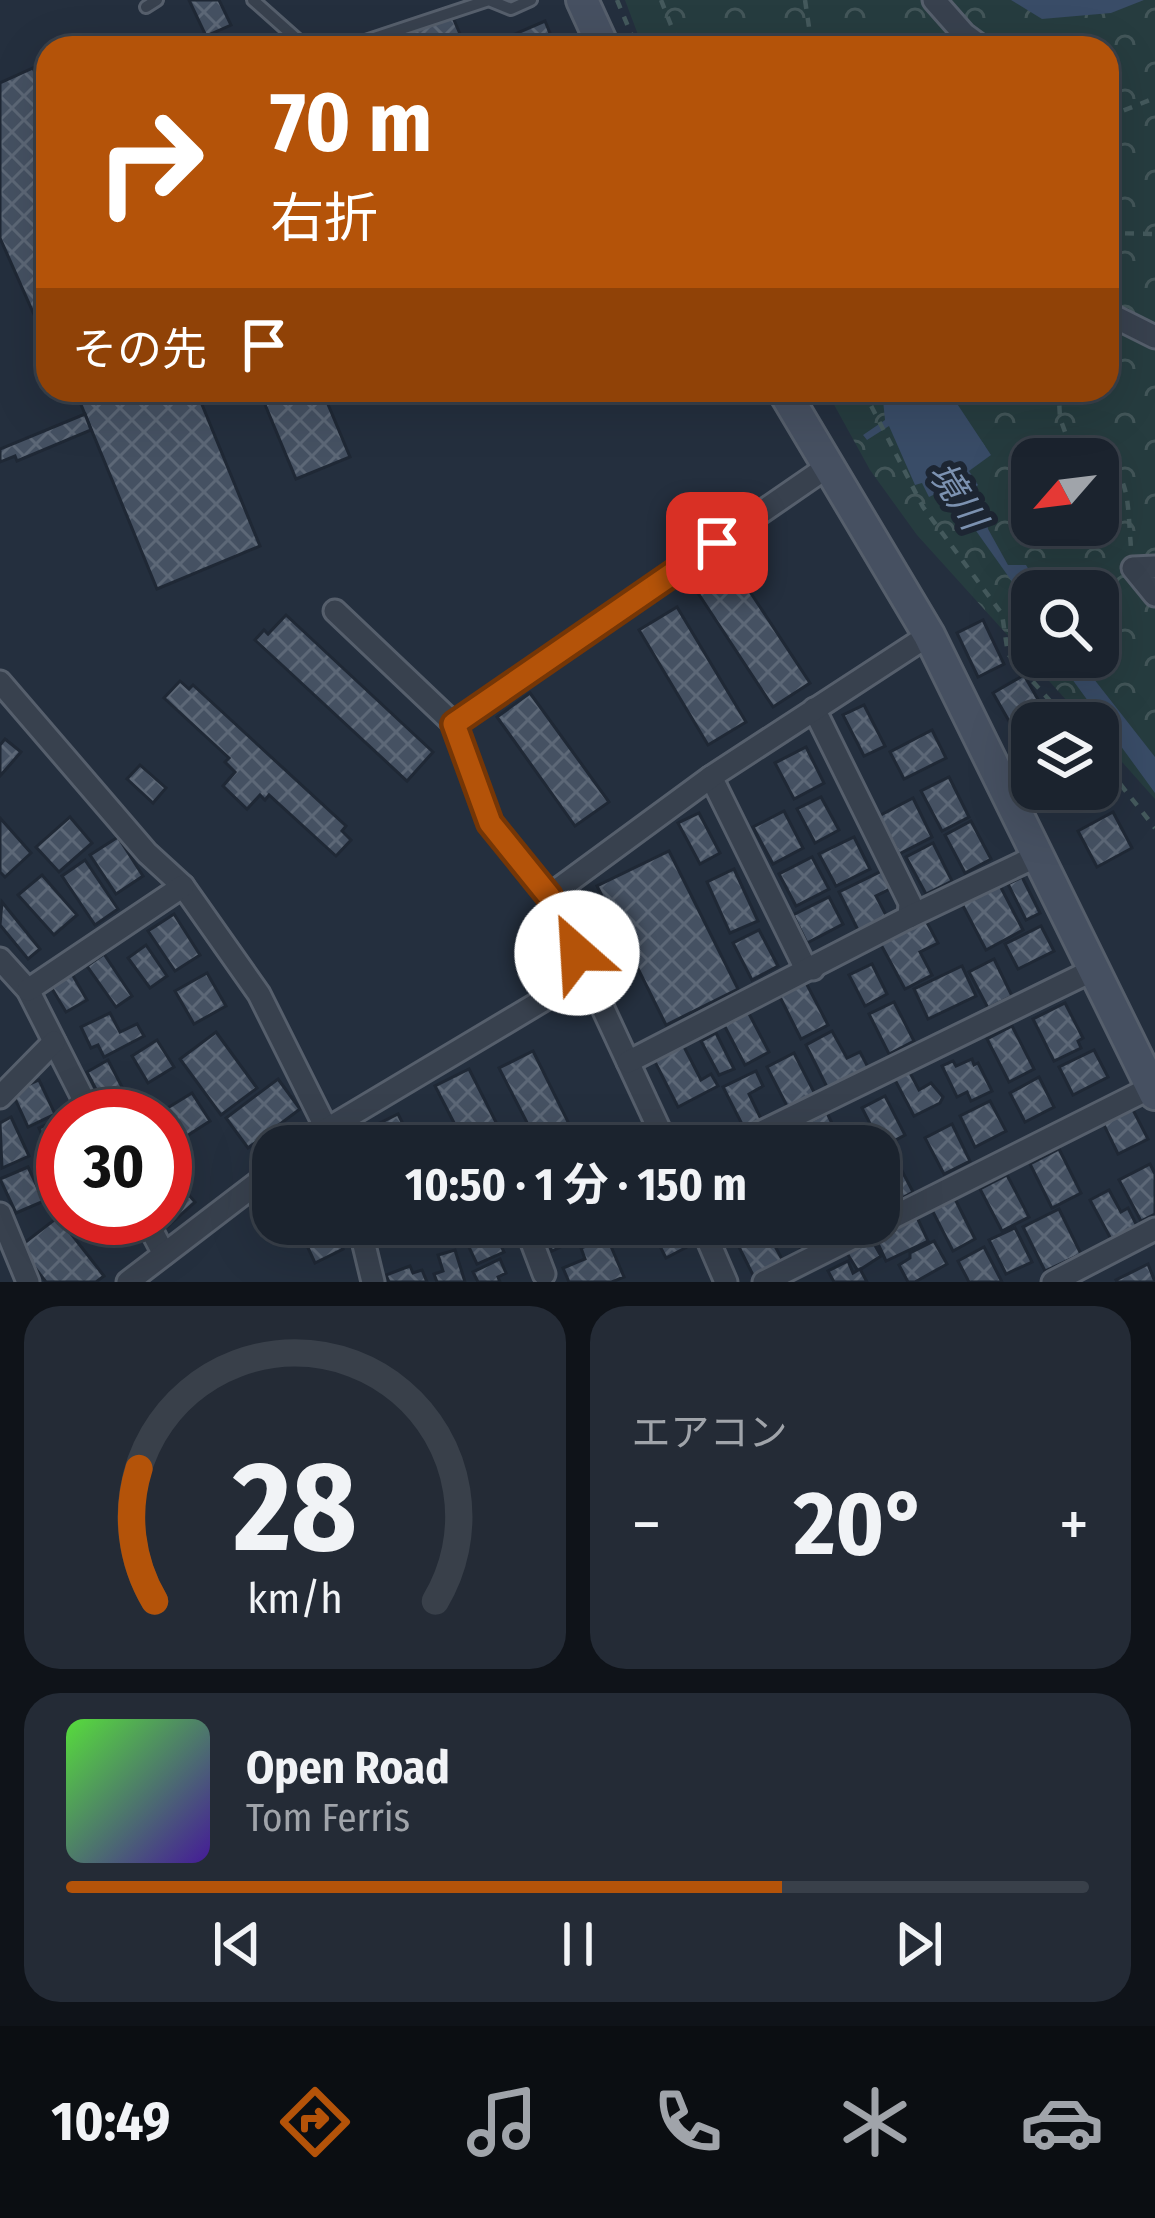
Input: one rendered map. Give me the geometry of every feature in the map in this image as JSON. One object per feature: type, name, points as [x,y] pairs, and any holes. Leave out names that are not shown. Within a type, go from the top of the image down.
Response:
[{"type":"street","points":[[582,0],[598,36]]},
{"type":"street","points":[[934,0],[967,36]]},
{"type":"street","points":[[1119,319],[1155,338]]},
{"type":"street","points":[[764,1282],[1153,1091],[929,635],[790,402]]},
{"type":"street","points":[[454,724],[830,466]]},
{"type":"street","points":[[1144,567],[1155,595]]},
{"type":"street","points":[[334,611],[454,724],[490,823],[549,896],[653,1125]]},
{"type":"street","points":[[549,896],[711,777],[929,635]]},
{"type":"street","points":[[0,682],[147,853],[183,886],[259,994],[326,1125]]},
{"type":"street","points":[[814,709],[910,903],[909,917]]},
{"type":"street","points":[[711,777],[804,965],[813,969]]},
{"type":"street","points":[[628,1062],[1039,855]]},
{"type":"street","points":[[28,990],[183,886]]},
{"type":"street","points":[[0,958],[28,990],[78,1089]]},
{"type":"street","points":[[776,1125],[1095,969]]},
{"type":"street","points":[[351,1125],[586,974]]},
{"type":"street","points":[[0,1097],[53,1042]]},
{"type":"street","points":[[128,1282],[252,1187]]},
{"type":"street","points":[[0,1214],[28,1282]]},
{"type":"street","points":[[1053,1282],[1155,1229]]},
{"type":"street","points":[[160,1245],[164,1254]]},
{"type":"street","points":[[364,1245],[374,1282]]},
{"type":"street","points":[[533,1245],[544,1274]]},
{"type":"street","points":[[710,1245],[726,1282]]},
{"type":"lane","points":[[253,0],[294,36]]},
{"type":"lane","points":[[380,36],[489,0],[511,9],[531,0]]},
{"type":"path","points":[[617,0],[632,36]]},
{"type":"path","points":[[661,0],[675,36]]},
{"type":"path","points":[[805,0],[815,36]]},
{"type":"path","points":[[1119,112],[1155,98]]},
{"type":"path","points":[[1119,233],[1155,234]]},
{"type":"path","points":[[869,402],[923,507],[1002,614],[1008,654],[1051,702]]},
{"type":"path","points":[[1059,402],[1068,440],[1100,454],[1120,472],[1144,567]]},
{"type":"path","points":[[1119,783],[1155,828]]},
{"type":"green space","points":[[625,0],[1155,0],[1155,799],[1119,759],[1119,702],[1068,702],[1046,678],[1119,678],[1119,570],[1011,570],[1011,639],[917,535],[870,470],[833,402],[1119,402],[1119,36],[638,36]]},
{"type":"water","points":[[1011,0],[1144,0],[1111,13],[1042,19]]},
{"type":"water","name":"境川","points":[[883,402],[956,402],[991,455],[969,471],[978,485],[971,492],[986,511],[988,529],[1008,565],[1026,565],[1029,570],[1011,570],[1011,580],[957,504],[951,507],[939,492],[929,497],[922,483],[915,485],[889,426],[867,440],[863,435],[885,420]]},
{"type":"water","points":[[1071,678],[1093,678],[1112,702],[1089,702]]},
{"type":"water","points":[[1119,711],[1155,757],[1155,793],[1119,744]]},
{"type":"building","points":[[189,0],[219,0],[231,25],[206,36]]},
{"type":"building","points":[[451,13],[461,36],[397,36]]},
{"type":"building","points":[[545,21],[551,36],[511,36]]},
{"type":"building","points":[[33,68],[36,75],[36,319],[0,238],[0,83]]},
{"type":"building","points":[[80,402],[201,402],[260,546],[157,589]]},
{"type":"building","points":[[264,402],[327,402],[350,457],[296,479]]},
{"type":"building","points":[[85,414],[91,430],[17,461],[15,456],[0,462],[0,449]]},
{"type":"building","points":[[733,566],[810,683],[773,707],[696,590]]},
{"type":"building","points":[[677,607],[746,722],[708,745],[639,630]]},
{"type":"building","points":[[286,615],[433,752],[407,781],[255,640]]},
{"type":"building","points":[[983,620],[1004,664],[978,677],[957,633]]},
{"type":"building","points":[[1026,678],[1039,702],[1011,702],[1011,724],[993,693]]},
{"type":"building","points":[[180,681],[189,689],[193,685],[346,826],[342,831],[351,840],[336,856],[269,795],[265,800],[260,795],[247,809],[223,786],[235,772],[225,762],[229,758],[164,698]]},
{"type":"building","points":[[530,693],[609,802],[575,826],[497,717]]},
{"type":"building","points":[[864,705],[885,746],[864,756],[843,715]]},
{"type":"building","points":[[932,730],[946,758],[904,779],[890,752]]},
{"type":"building","points":[[5,739],[21,752],[0,776],[0,745]]},
{"type":"building","points":[[806,747],[824,783],[794,799],[775,763]]},
{"type":"building","points":[[140,765],[166,788],[153,803],[127,779]]},
{"type":"building","points":[[949,777],[969,817],[942,831],[921,791]]},
{"type":"building","points":[[821,797],[839,830],[815,843],[797,809]]},
{"type":"building","points":[[913,798],[932,837],[899,854],[879,816]]},
{"type":"building","points":[[784,811],[803,848],[773,864],[753,827]]},
{"type":"building","points":[[1113,812],[1132,848],[1097,867],[1078,831]]},
{"type":"building","points":[[699,813],[720,853],[700,864],[678,823]]},
{"type":"building","points":[[70,817],[92,843],[59,872],[36,847]]},
{"type":"building","points":[[0,818],[31,853],[5,877],[0,872]]},
{"type":"building","points":[[971,821],[991,859],[965,873],[945,835]]},
{"type":"building","points":[[118,837],[143,876],[116,894],[90,855]]},
{"type":"building","points":[[854,837],[870,869],[836,886],[819,854]]},
{"type":"building","points":[[933,843],[952,881],[926,894],[906,857]]},
{"type":"building","points":[[669,851],[738,989],[666,1025],[597,886]]},
{"type":"building","points":[[812,857],[829,889],[796,906],[779,874]]},
{"type":"building","points":[[85,860],[118,909],[95,925],[62,876]]},
{"type":"building","points":[[734,869],[758,921],[730,933],[707,882]]},
{"type":"building","points":[[884,870],[894,887],[876,896],[887,917],[859,932],[839,892]]},
{"type":"building","points":[[42,875],[77,915],[54,935],[18,895]]},
{"type":"building","points":[[1022,877],[1040,913],[1026,920],[1008,884]]},
{"type":"building","points":[[997,880],[1023,930],[986,950],[960,900]]},
{"type":"building","points":[[829,897],[843,924],[807,943],[793,915]]},
{"type":"building","points":[[2,902],[40,949],[28,959],[0,925]]},
{"type":"building","points":[[174,914],[200,955],[175,971],[148,931]]},
{"type":"building","points":[[924,917],[938,943],[920,952],[932,975],[905,989],[879,941]]},
{"type":"building","points":[[1041,926],[1054,951],[1018,969],[1005,944]]},
{"type":"building","points":[[759,930],[778,966],[752,980],[733,943]]},
{"type":"building","points":[[146,945],[167,976],[150,988],[128,958]]},
{"type":"building","points":[[104,954],[132,996],[116,1007],[87,966]]},
{"type":"building","points":[[994,959],[1012,996],[988,1008],[969,972]]},
{"type":"building","points":[[872,964],[887,994],[865,1006],[849,975]]},
{"type":"building","points":[[962,966],[976,996],[928,1019],[914,989]]},
{"type":"building","points":[[207,973],[226,1006],[194,1024],[175,991]]},
{"type":"building","points":[[72,974],[87,1000],[66,1012],[51,987]]},
{"type":"building","points":[[804,979],[828,1025],[801,1039],[778,993]]},
{"type":"building","points":[[894,1002],[914,1041],[889,1054],[869,1014]]},
{"type":"building","points":[[1065,1003],[1083,1038],[1078,1041],[1081,1048],[1054,1061],[1033,1019]]},
{"type":"building","points":[[747,1010],[769,1052],[745,1065],[723,1023]]},
{"type":"building","points":[[110,1013],[120,1032],[137,1024],[144,1036],[104,1057],[98,1045],[91,1048],[81,1027]]},
{"type":"building","points":[[1012,1026],[1034,1069],[1009,1082],[987,1039]]},
{"type":"building","points":[[832,1031],[847,1058],[860,1052],[870,1071],[829,1091],[806,1045]]},
{"type":"building","points":[[216,1032],[257,1088],[221,1115],[180,1059]]},
{"type":"building","points":[[716,1033],[734,1069],[719,1075],[701,1041]]},
{"type":"building","points":[[157,1040],[174,1067],[148,1083],[132,1056]]},
{"type":"building","points":[[681,1041],[701,1080],[711,1074],[718,1086],[678,1107],[652,1056]]},
{"type":"building","points":[[1094,1050],[1108,1077],[1073,1095],[1059,1067]]},
{"type":"building","points":[[533,1051],[570,1125],[528,1125],[499,1068]]},
{"type":"building","points":[[794,1053],[815,1094],[788,1108],[767,1067]]},
{"type":"building","points":[[972,1059],[992,1091],[971,1101],[967,1092],[957,1097],[942,1066]]},
{"type":"building","points":[[108,1060],[123,1089],[96,1089],[87,1072]]},
{"type":"building","points":[[469,1069],[497,1125],[455,1125],[435,1086]]},
{"type":"building","points":[[756,1071],[763,1086],[749,1094],[762,1121],[742,1125],[723,1087]]},
{"type":"building","points":[[909,1071],[919,1090],[931,1083],[943,1097],[914,1116],[894,1078]]},
{"type":"building","points":[[1039,1077],[1054,1107],[1025,1122],[1010,1093]]},
{"type":"building","points":[[278,1079],[300,1109],[279,1125],[252,1125],[248,1148],[226,1118]]},
{"type":"building","points":[[39,1080],[43,1089],[36,1089],[36,1123],[28,1127],[12,1092]]},
{"type":"building","points":[[192,1093],[210,1121],[192,1133]]},
{"type":"building","points":[[885,1096],[900,1125],[871,1125],[862,1108]]},
{"type":"building","points":[[990,1101],[1006,1131],[975,1147],[960,1116]]},
{"type":"building","points":[[1131,1106],[1148,1139],[1118,1154],[1102,1121]]},
{"type":"building","points":[[827,1113],[833,1125],[805,1125]]},
{"type":"building","points":[[398,1114],[404,1125],[376,1125]]},
{"type":"building","points":[[11,1117],[29,1156],[2,1168],[0,1123]]},
{"type":"building","points":[[952,1124],[970,1161],[944,1174],[925,1138]]},
{"type":"building","points":[[1059,1149],[1081,1193],[1052,1208],[1030,1164]]},
{"type":"building","points":[[1150,1164],[1155,1174],[1155,1214],[1141,1221],[1119,1180]]},
{"type":"building","points":[[28,1167],[36,1184],[36,1204],[16,1213],[0,1179]]},
{"type":"building","points":[[900,1167],[913,1192],[900,1199]]},
{"type":"building","points":[[1007,1175],[1029,1217],[1002,1231],[980,1189]]},
{"type":"building","points":[[1109,1190],[1121,1212],[1128,1208],[1137,1226],[1111,1239],[1090,1200]]},
{"type":"building","points":[[955,1199],[975,1239],[953,1251],[932,1210]]},
{"type":"building","points":[[1059,1209],[1081,1254],[1045,1271],[1023,1227]]},
{"type":"building","points":[[916,1215],[928,1241],[886,1261],[879,1245],[900,1245],[900,1223]]},
{"type":"building","points":[[1015,1228],[1032,1262],[1006,1274],[989,1240]]},
{"type":"building","points":[[36,1234],[36,1245],[80,1245],[104,1276],[96,1282],[46,1282],[19,1247]]},
{"type":"building","points":[[934,1241],[947,1264],[908,1282],[899,1265],[910,1253]]},
{"type":"building","points":[[307,1245],[341,1245],[343,1249],[315,1263]]},
{"type":"building","points":[[468,1245],[501,1245],[504,1252],[477,1264]]},
{"type":"building","points":[[610,1245],[624,1277],[612,1282],[569,1282],[563,1268],[585,1259],[581,1248]]},
{"type":"building","points":[[659,1245],[686,1245],[687,1247],[666,1258]]},
{"type":"building","points":[[738,1245],[774,1245],[783,1261],[754,1277]]},
{"type":"building","points":[[853,1245],[875,1245],[881,1256],[858,1271],[845,1250]]},
{"type":"building","points":[[984,1247],[1002,1282],[969,1282],[958,1261]]},
{"type":"building","points":[[455,1250],[465,1282],[437,1282],[434,1274],[443,1271],[438,1255]]},
{"type":"building","points":[[500,1259],[506,1273],[498,1277],[500,1282],[478,1282],[473,1272]]},
{"type":"building","points":[[848,1261],[853,1273],[860,1269],[867,1282],[834,1282],[828,1271]]},
{"type":"building","points":[[1148,1264],[1155,1282],[1117,1282],[1116,1280]]},
{"type":"building","points":[[410,1266],[413,1273],[422,1270],[427,1282],[389,1282],[386,1275]]},
{"type":"route","points":[[577,953],[549,896],[490,823],[454,724],[717,543]]}]
